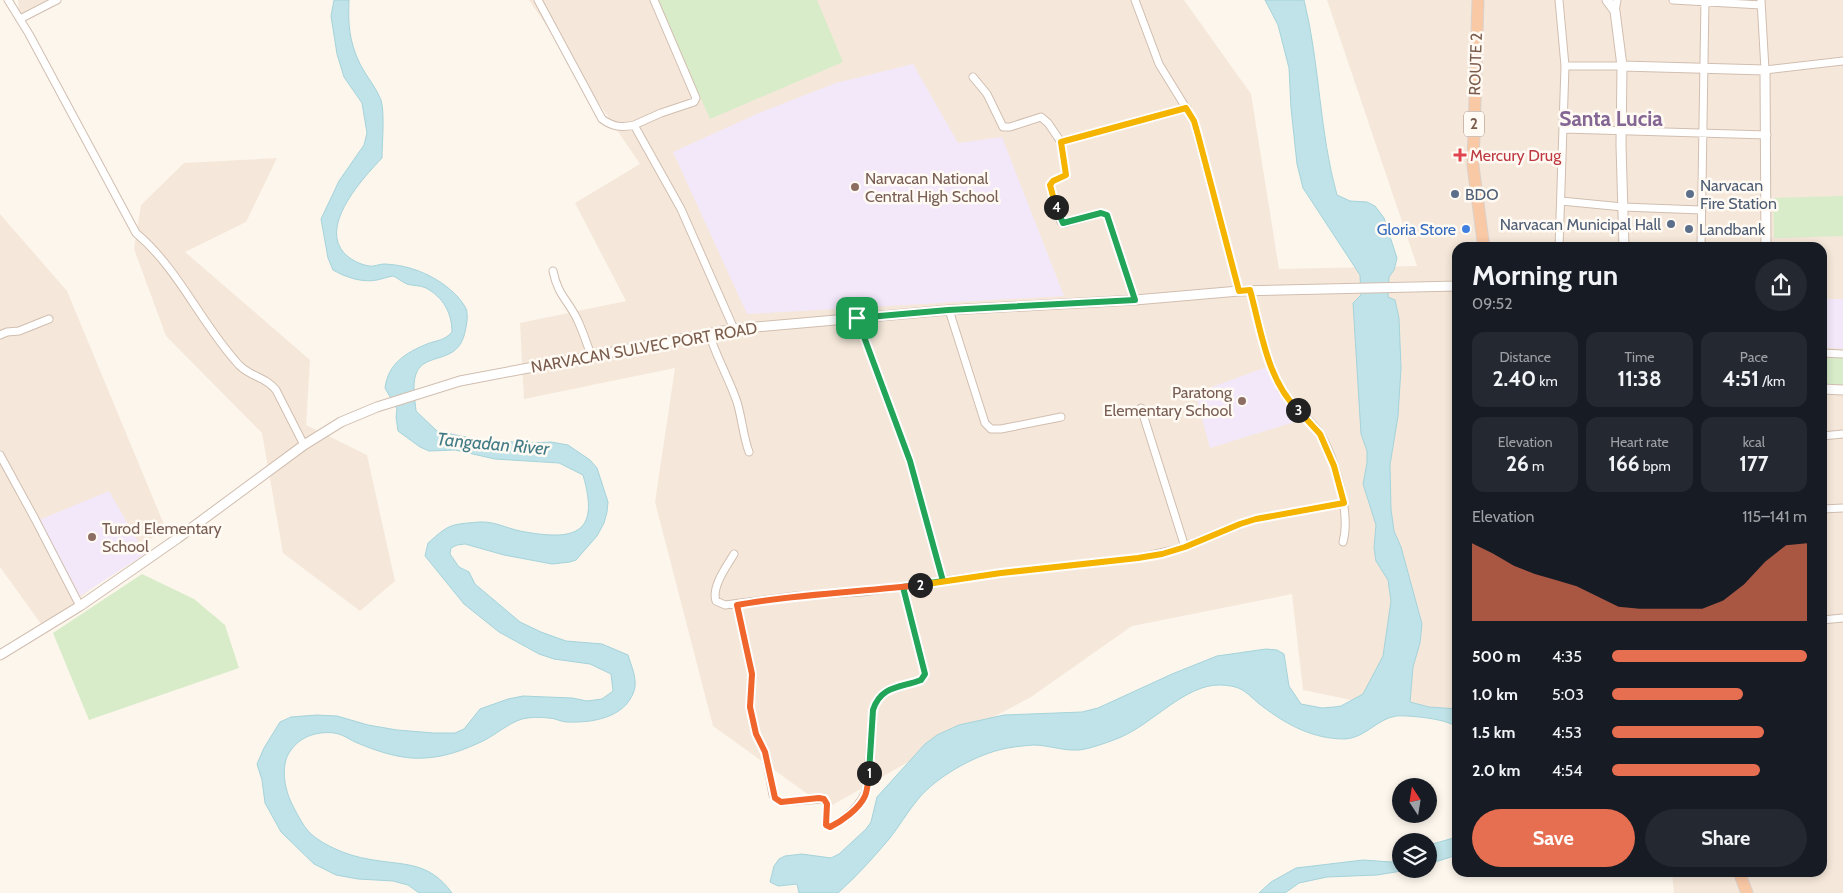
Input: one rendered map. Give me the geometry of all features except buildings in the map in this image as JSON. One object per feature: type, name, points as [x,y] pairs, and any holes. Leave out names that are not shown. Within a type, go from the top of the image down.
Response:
[{"type":"highway","name":"ROUTE 2","points":[[1478,0],[1473,166],[1483,242]]},
{"type":"highway","points":[[1740,877],[1747,893]]},
{"type":"street","points":[[8,0],[136,233],[148,243],[215,337],[240,366],[250,374],[270,382],[304,445]]},
{"type":"street","points":[[20,19],[57,0]]},
{"type":"street","points":[[538,0],[602,120],[611,126],[618,127],[634,125],[694,102],[696,98],[654,0]]},
{"type":"street","points":[[1135,0],[1159,64],[1194,121],[1239,291]]},
{"type":"street","points":[[1559,0],[1565,66],[1559,242]]},
{"type":"street","points":[[1607,0],[1615,11]]},
{"type":"street","points":[[1617,0],[1615,11],[1622,66],[1621,131],[1624,242]]},
{"type":"street","points":[[1674,0],[1761,2],[1765,70],[1766,242]]},
{"type":"street","points":[[1701,242],[1705,1]]},
{"type":"street","points":[[1565,66],[1765,70],[1843,61]]},
{"type":"street","points":[[973,77],[987,94],[1003,127],[1010,127],[1041,117],[1048,122],[1061,142],[1066,175],[1051,183],[1050,187],[1061,222],[1066,223],[1101,213],[1107,215],[1135,300]]},
{"type":"street","points":[[1061,142],[1186,108]]},
{"type":"street","points":[[634,125],[681,209],[734,329]]},
{"type":"street","points":[[1564,129],[1766,135]]},
{"type":"street","points":[[1562,201],[1624,207],[1701,210]]},
{"type":"street","points":[[553,271],[556,285],[578,320],[591,355]]},
{"type":"street","name":"NARVACAN SULVEC PORT ROAD","points":[[0,654],[80,606],[178,538],[304,445],[341,422],[391,402],[460,381],[734,329],[948,310],[1135,300],[1250,290],[1452,286]]},
{"type":"street","points":[[1250,290],[1265,346],[1276,376],[1288,398],[1320,434],[1334,466],[1344,503],[1346,524],[1344,542]]},
{"type":"street","points":[[948,310],[985,422],[991,429],[1001,429],[1061,417]]},
{"type":"street","points":[[857,318],[910,461],[943,581]]},
{"type":"street","points":[[0,335],[19,331],[49,319]]},
{"type":"street","points":[[709,333],[742,417],[749,452]]},
{"type":"street","points":[[1827,353],[1843,354]]},
{"type":"street","points":[[1827,390],[1843,390]]},
{"type":"street","points":[[1141,408],[1185,547]]},
{"type":"street","points":[[1827,436],[1843,434]]},
{"type":"street","points":[[0,455],[80,606]]},
{"type":"street","points":[[734,554],[721,576],[714,599],[719,604],[737,605],[795,596],[862,592],[1010,572],[1138,558],[1162,554],[1185,547],[1256,519],[1344,503]]},
{"type":"street","points":[[1827,509],[1843,508]]},
{"type":"street","points":[[737,605],[752,674],[750,707],[756,734],[765,752],[773,794],[781,802],[824,799],[827,804],[826,825],[828,828],[845,818],[862,801],[865,795],[873,710],[876,701],[885,692],[921,680],[925,674],[903,587]]},
{"type":"street","points":[[1827,620],[1843,618]]},
{"type":"shaded area","points":[[18,0],[55,0],[20,19]]},
{"type":"shaded area","points":[[529,0],[1184,0],[1251,94],[1279,269],[1417,266],[1327,0],[1843,0],[1843,893],[1674,893],[1672,877],[1827,877],[1827,242],[1452,242],[1452,721],[1303,690],[1292,594],[1132,626],[1031,697],[912,760],[827,808],[713,726],[655,502],[675,368],[524,399],[520,323],[626,301],[575,203],[640,164]]},
{"type":"shaded area","name":"Narvacan National Central High School","points":[[913,64],[958,143],[1002,137],[1064,296],[747,314],[673,152],[759,113],[836,83]]},
{"type":"shaded area","points":[[277,158],[246,222],[185,252],[310,360],[306,425],[367,455],[395,581],[360,611],[283,553],[262,433],[166,336],[134,249],[141,205],[184,163]]},
{"type":"shaded area","points":[[0,214],[67,291],[165,527],[44,628],[0,567]]},
{"type":"shaded area","points":[[1827,299],[1843,299],[1843,349],[1827,347]]},
{"type":"shaded area","name":"Paratong Elementary School","points":[[1270,366],[1292,409],[1304,419],[1210,448],[1195,393]]},
{"type":"shaded area","name":"Turod Elementary School","points":[[109,491],[145,554],[80,596],[39,520]]},
{"type":"green space","points":[[657,0],[817,0],[843,62],[710,119]]},
{"type":"green space","points":[[1843,196],[1843,236],[1774,238],[1773,198]]},
{"type":"green space","points":[[1827,355],[1843,357],[1843,388],[1827,387]]},
{"type":"green space","points":[[142,574],[194,599],[225,625],[239,668],[89,720],[53,633]]},
{"type":"water","name":"Tangadan River","points":[[334,0],[349,0],[349,25],[353,48],[381,100],[383,120],[382,158],[356,188],[341,213],[337,226],[337,238],[341,249],[350,258],[365,265],[394,265],[424,273],[451,290],[467,311],[465,332],[456,350],[426,363],[420,367],[416,374],[414,388],[416,411],[437,431],[475,439],[527,443],[551,442],[568,445],[590,460],[597,468],[608,502],[604,523],[597,536],[576,560],[570,562],[552,564],[504,555],[465,544],[451,548],[450,554],[459,567],[469,572],[475,584],[520,622],[566,641],[602,644],[628,655],[635,677],[635,687],[630,700],[615,713],[606,717],[577,722],[565,722],[543,717],[522,719],[476,744],[440,756],[407,758],[372,749],[343,735],[334,733],[316,734],[305,738],[295,745],[285,762],[285,784],[292,804],[302,823],[310,833],[329,846],[353,856],[404,864],[424,870],[443,882],[452,893],[419,893],[408,885],[393,881],[358,879],[336,875],[314,864],[281,832],[265,803],[262,780],[257,764],[264,748],[280,722],[291,717],[337,716],[368,725],[397,730],[455,733],[464,729],[480,709],[508,699],[523,696],[572,698],[587,701],[602,699],[613,691],[611,674],[590,664],[554,659],[539,654],[499,632],[464,604],[425,556],[428,543],[446,528],[460,524],[484,522],[539,534],[568,534],[578,530],[585,522],[588,511],[588,495],[583,475],[559,463],[495,459],[455,450],[429,451],[420,447],[398,431],[397,409],[385,388],[390,372],[399,360],[412,351],[449,335],[452,332],[452,325],[442,301],[426,288],[407,284],[393,276],[371,281],[348,277],[333,270],[328,258],[321,219],[339,181],[364,145],[367,133],[362,103],[344,77],[337,54],[331,16]]},
{"type":"water","points":[[1265,0],[1304,0],[1313,48],[1326,147],[1337,195],[1350,201],[1367,202],[1375,206],[1384,218],[1397,258],[1394,270],[1389,277],[1388,297],[1395,300],[1399,318],[1401,368],[1398,416],[1390,465],[1391,509],[1394,531],[1401,547],[1422,624],[1420,643],[1413,667],[1410,702],[1429,707],[1452,709],[1452,724],[1419,717],[1396,716],[1352,738],[1322,737],[1291,725],[1240,689],[1220,685],[1207,686],[1182,698],[1133,731],[1100,745],[1078,750],[1033,745],[1011,747],[989,753],[945,775],[926,790],[884,845],[838,893],[799,893],[797,884],[778,886],[770,882],[774,866],[779,859],[785,856],[802,854],[831,858],[839,854],[866,829],[871,822],[877,797],[925,744],[937,735],[959,725],[1004,715],[1082,712],[1098,708],[1172,674],[1217,656],[1266,649],[1277,650],[1284,654],[1289,686],[1301,704],[1322,708],[1341,706],[1363,694],[1383,656],[1391,601],[1388,580],[1376,561],[1374,548],[1376,525],[1363,484],[1367,451],[1361,434],[1353,303],[1361,295],[1360,275],[1303,188],[1297,164],[1289,68],[1278,25]]},
{"type":"water","points":[[1452,838],[1452,857],[1437,861],[1437,843]]},
{"type":"water","points":[[1363,860],[1391,862],[1392,873],[1327,877],[1299,883],[1285,893],[1259,893],[1271,882],[1296,868]]},
{"type":"place","name":"Mercury Drug","points":[[1460,155]]},
{"type":"place","name":"Narvacan National Central High School","points":[[855,187]]},
{"type":"place","name":"BDO","points":[[1455,194]]},
{"type":"place","name":"Narvacan Fire Station","points":[[1690,194]]},
{"type":"place","name":"Narvacan Municipal Hall","points":[[1671,224]]},
{"type":"place","name":"Gloria Store","points":[[1466,229]]},
{"type":"place","name":"Landbank","points":[[1689,229]]},
{"type":"place","name":"Paratong Elementary School","points":[[1242,401]]},
{"type":"place","name":"Turod Elementary School","points":[[92,537]]},
{"type":"district","name":"Santa Lucia","points":[[1611,119]]},
{"type":"route","points":[[857,318],[910,461],[943,581],[903,587],[911,623],[925,669],[925,674],[921,680],[890,689],[876,701],[873,710],[865,795],[862,801],[845,818],[828,828],[826,827],[827,804],[824,799],[781,802],[773,794],[765,752],[756,734],[750,707],[752,674],[737,605],[795,596],[862,592],[922,585],[1001,573],[1162,554],[1196,543],[1256,519],[1344,503],[1334,466],[1320,434],[1282,390],[1265,346],[1250,290],[1239,291],[1194,121],[1186,108],[1061,142],[1066,175],[1053,181],[1050,185],[1061,222],[1066,223],[1101,213],[1107,215],[1135,300],[948,310],[857,318]]}]
